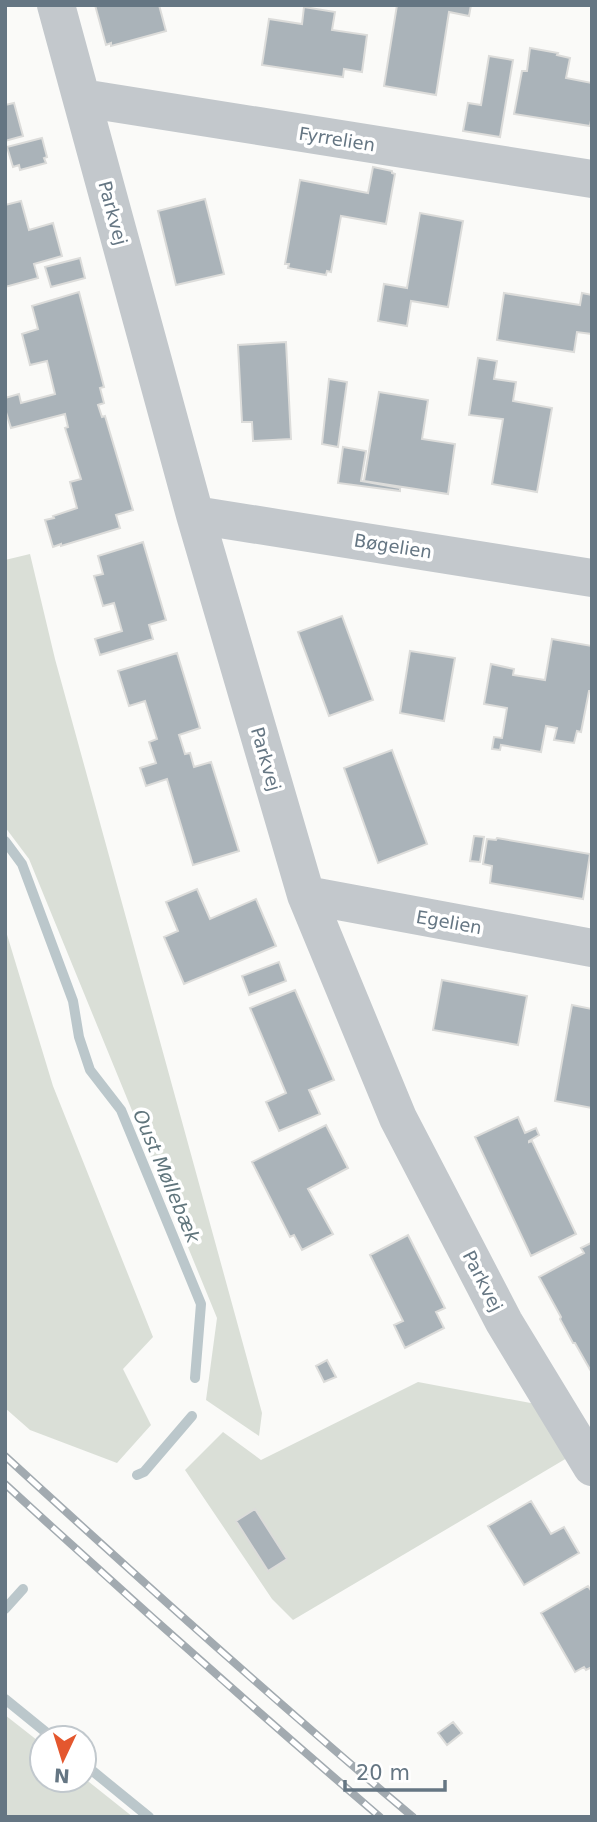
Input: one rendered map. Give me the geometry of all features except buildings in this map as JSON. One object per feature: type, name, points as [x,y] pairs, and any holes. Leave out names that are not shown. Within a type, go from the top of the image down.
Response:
[{"type":"street","name":"Parkvej","points":[[56,5],[195,515],[306,895],[398,1118],[504,1322],[592,1467]]},
{"type":"street","name":"Fyrrelien","points":[[82,98],[592,179]]},
{"type":"street","name":"Bøgelien","points":[[195,515],[592,578]]},
{"type":"street","name":"Egelien","points":[[306,895],[592,948]]},
{"type":"shaded area","points":[[30,554],[55,659],[262,1413],[259,1436],[206,1400],[217,1318],[29,859],[5,827],[5,560]]},
{"type":"shaded area","points":[[5,928],[53,1086],[153,1337],[123,1369],[151,1425],[117,1463],[30,1430],[5,1408]]},
{"type":"shaded area","points":[[418,1382],[536,1404],[567,1458],[293,1620],[272,1599],[185,1470],[223,1432],[261,1460]]},
{"type":"shaded area","points":[[5,1715],[28,1733],[28,1794],[98,1794],[98,1789],[133,1817],[5,1817]]},
{"type":"waterway","name":"Oust Møllebæk","points":[[5,841],[22,864],[73,1001],[79,1037],[90,1070],[121,1110],[201,1304],[195,1378]]},
{"type":"waterway","name":"Oust Møllebæk","points":[[137,1475],[144,1472],[192,1416]]},
{"type":"waterway","name":"Oust Møllebæk","points":[[5,1609],[23,1589]]},
{"type":"waterway","points":[[5,1699],[36,1724]]},
{"type":"waterway","points":[[98,1775],[149,1817]]},
{"type":"railway","points":[[5,1456],[207,1639],[413,1817]]},
{"type":"railway","points":[[5,1484],[191,1652],[380,1817]]}]
